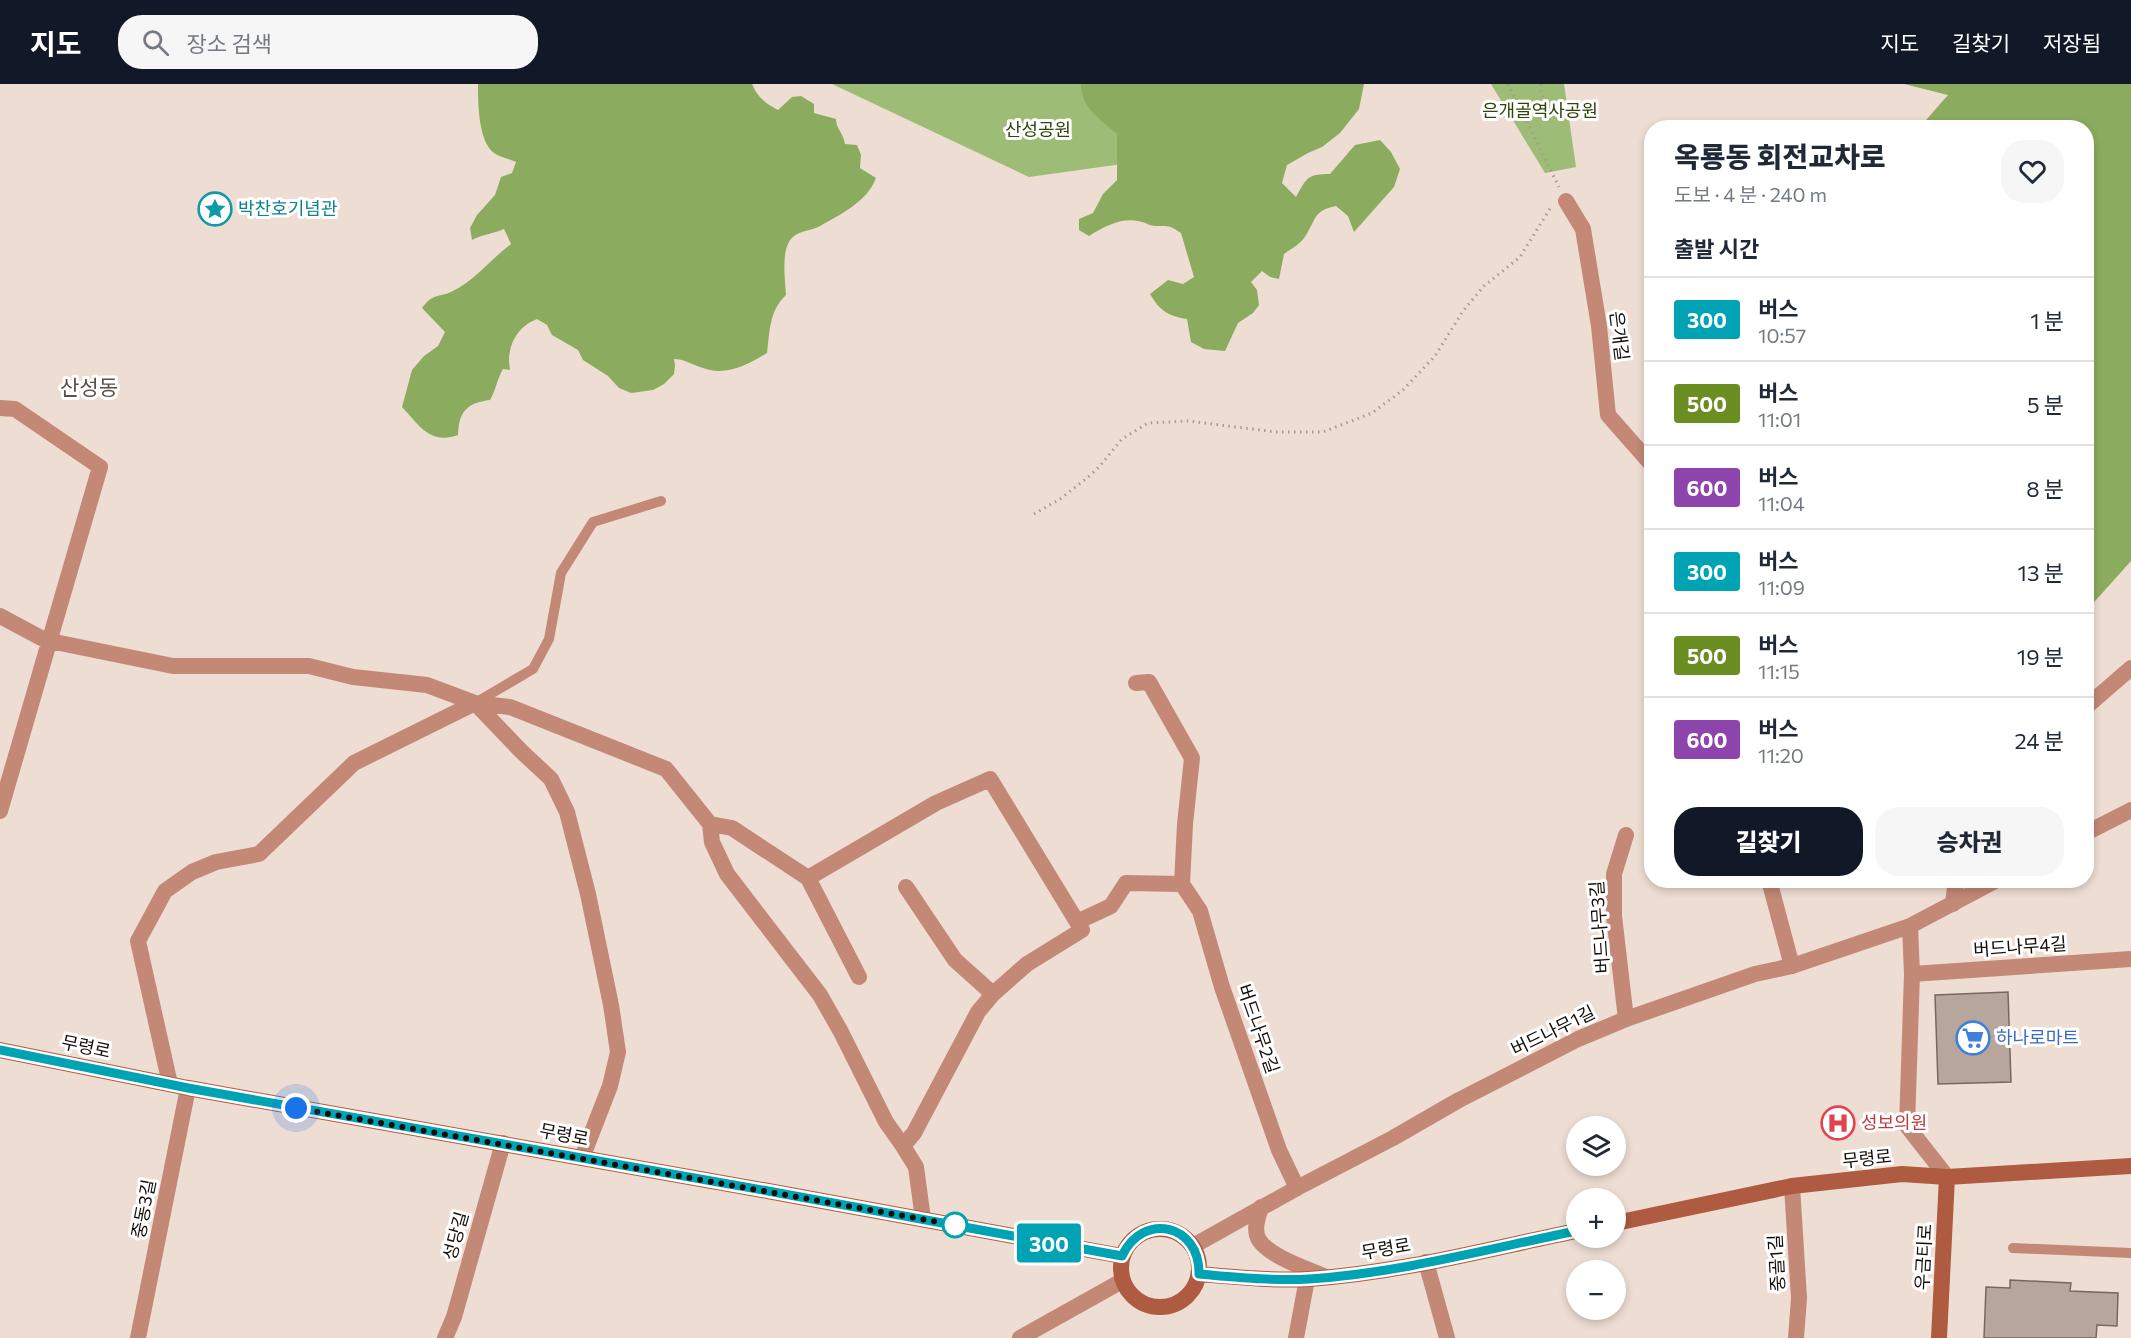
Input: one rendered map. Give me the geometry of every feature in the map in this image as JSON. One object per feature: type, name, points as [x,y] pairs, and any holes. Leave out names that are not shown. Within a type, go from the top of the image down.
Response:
[{"type":"main road","name":"무령로","points":[[0,1050],[188,1088],[1122,1256]]},
{"type":"main road","name":"무령로","points":[[1626,1221],[1792,1186],[1902,1174],[1947,1178],[2131,1166]]},
{"type":"main road","name":"우금티로","points":[[1939,1338],[1947,1178]]},
{"type":"main road","points":[[1160,1228],[1178,1234],[1193,1246],[1197,1255],[1199,1274],[1195,1287],[1187,1297],[1163,1308],[1138,1301],[1128,1293],[1122,1281],[1120,1269],[1127,1245],[1136,1236],[1147,1230],[1160,1228]]},
{"type":"main road","name":"무령로","points":[[1199,1274],[1307,1279],[1380,1271],[1566,1233]]},
{"type":"street","name":"은개길","points":[[1566,201],[1583,229],[1599,326],[1608,415],[1644,456]]},
{"type":"street","points":[[0,408],[15,409],[100,467],[0,811]]},
{"type":"street","points":[[0,616],[49,640],[173,666],[309,666],[354,677],[427,685],[475,703],[510,707],[666,769],[710,824],[712,842],[727,874],[820,995],[842,1032],[886,1122],[916,1167],[923,1219]]},
{"type":"street","points":[[2094,700],[2131,668]]},
{"type":"street","points":[[1077,922],[1111,906],[1126,884],[1182,884],[1192,758],[1149,682],[1136,683]]},
{"type":"street","points":[[170,1084],[138,941],[165,891],[192,872],[216,862],[259,854],[354,763],[475,703]]},
{"type":"street","points":[[475,703],[551,779],[567,812],[588,894],[611,1005],[618,1052],[610,1086],[582,1158]]},
{"type":"street","points":[[808,878],[936,803],[990,779],[1082,930],[1027,964],[993,994],[978,1011],[914,1132],[903,1146]]},
{"type":"street","points":[[2094,829],[2131,810]]},
{"type":"street","points":[[710,824],[732,828],[808,878],[859,977]]},
{"type":"street","name":"버드나무3길","points":[[1626,835],[1614,874],[1614,916],[1626,1019]]},
{"type":"street","name":"버드나무2길","points":[[1182,884],[1200,910],[1222,987],[1276,1139],[1297,1188]]},
{"type":"street","points":[[906,887],[955,960],[993,994]]},
{"type":"street","points":[[1770,888],[1792,966]]},
{"type":"street","points":[[1953,904],[1955,888]]},
{"type":"street","name":"버드나무1길","points":[[1193,1246],[1459,1100],[1578,1039],[1626,1019],[1755,974],[1792,966],[1910,926],[1982,888]]},
{"type":"street","name":"무령로","points":[[1910,926],[1912,974],[1907,1126],[1947,1178]]},
{"type":"street","name":"버드나무4길","points":[[1912,974],[2131,959]]},
{"type":"street","name":"중동3길","points":[[138,1338],[188,1088]]},
{"type":"street","name":"성당길","points":[[445,1338],[454,1317],[503,1143]]},
{"type":"street","name":"중골1길","points":[[1792,1186],[1798,1298],[1796,1338]]},
{"type":"street","points":[[1261,1207],[1256,1222],[1258,1239],[1274,1254],[1326,1277]]},
{"type":"street","points":[[1426,1262],[1447,1338]]},
{"type":"street","points":[[1296,1338],[1307,1279]]},
{"type":"street","points":[[1020,1338],[1122,1281]]},
{"type":"lane","points":[[475,703],[533,669],[549,639],[561,573],[593,522],[661,501]]},
{"type":"lane","points":[[2013,1248],[2131,1253]]},
{"type":"path","points":[[1034,514],[1060,499],[1088,478],[1122,439],[1148,423],[1188,421],[1276,432],[1323,432],[1372,413],[1403,390],[1435,356],[1463,311],[1484,286],[1520,258],[1538,225],[1554,203],[1566,201],[1508,84]]},
{"type":"path","points":[[1541,84],[1541,92],[1550,114]]},
{"type":"green space","points":[[478,84],[752,84],[762,100],[778,110],[792,97],[801,96],[814,104],[814,113],[836,119],[845,144],[857,145],[861,155],[860,168],[876,178],[860,201],[820,226],[791,239],[786,249],[784,262],[786,295],[773,315],[767,353],[735,369],[718,371],[674,359],[674,374],[664,384],[653,390],[631,393],[619,388],[608,376],[583,360],[578,350],[552,335],[547,325],[537,319],[523,327],[514,339],[511,346],[510,370],[503,369],[490,400],[475,403],[462,414],[458,435],[440,438],[426,432],[402,407],[412,370],[424,356],[438,346],[445,332],[422,308],[433,298],[453,291],[469,281],[511,244],[504,229],[472,240],[470,228],[477,215],[495,195],[501,177],[512,173],[516,162],[494,153],[485,140],[480,121]]},
{"type":"green space","name":"산성공원","points":[[832,84],[1331,84],[1237,148],[1029,177]]},
{"type":"green space","points":[[1081,84],[1364,84],[1359,109],[1340,133],[1322,147],[1287,165],[1282,183],[1296,197],[1309,178],[1330,174],[1355,145],[1380,140],[1391,152],[1400,169],[1394,187],[1354,232],[1348,216],[1336,206],[1319,213],[1302,241],[1284,254],[1279,279],[1270,277],[1262,271],[1251,282],[1257,290],[1259,305],[1253,313],[1238,323],[1225,351],[1204,349],[1191,342],[1187,319],[1165,312],[1150,294],[1168,280],[1183,284],[1194,277],[1181,233],[1169,226],[1153,226],[1135,220],[1121,221],[1089,236],[1079,230],[1079,219],[1093,213],[1103,194],[1117,180],[1117,134],[1088,107]]},
{"type":"green space","name":"은개골역사공원","points":[[1491,84],[1564,84],[1576,167],[1545,173]]},
{"type":"green space","points":[[1904,84],[2131,84],[2131,561],[2094,602],[2094,120],[1926,120],[1948,95]]},
{"type":"building","name":"하나로마트","points":[[2008,992],[2011,1082],[1938,1084],[1935,995]]},
{"type":"building","points":[[2010,1280],[2071,1283],[2070,1291],[2118,1293],[2117,1326],[2097,1325],[2096,1338],[1984,1338],[1986,1287],[2010,1288]]},
{"type":"bus line","name":"300","points":[[0,1050],[188,1088],[1122,1256],[1127,1245],[1136,1236],[1147,1230],[1160,1228],[1184,1237],[1193,1246],[1199,1264],[1199,1274],[1307,1279],[1343,1276],[1380,1271],[1566,1233]]},
{"type":"place","name":"박찬호기념관","points":[[215,209]]},
{"type":"place","name":"하나로마트","points":[[1973,1038]]},
{"type":"place","name":"성보의원","points":[[1838,1123]]},
{"type":"district","name":"산성동","points":[[89,388]]},
{"type":"route","points":[[296,1108],[955,1225]]}]
